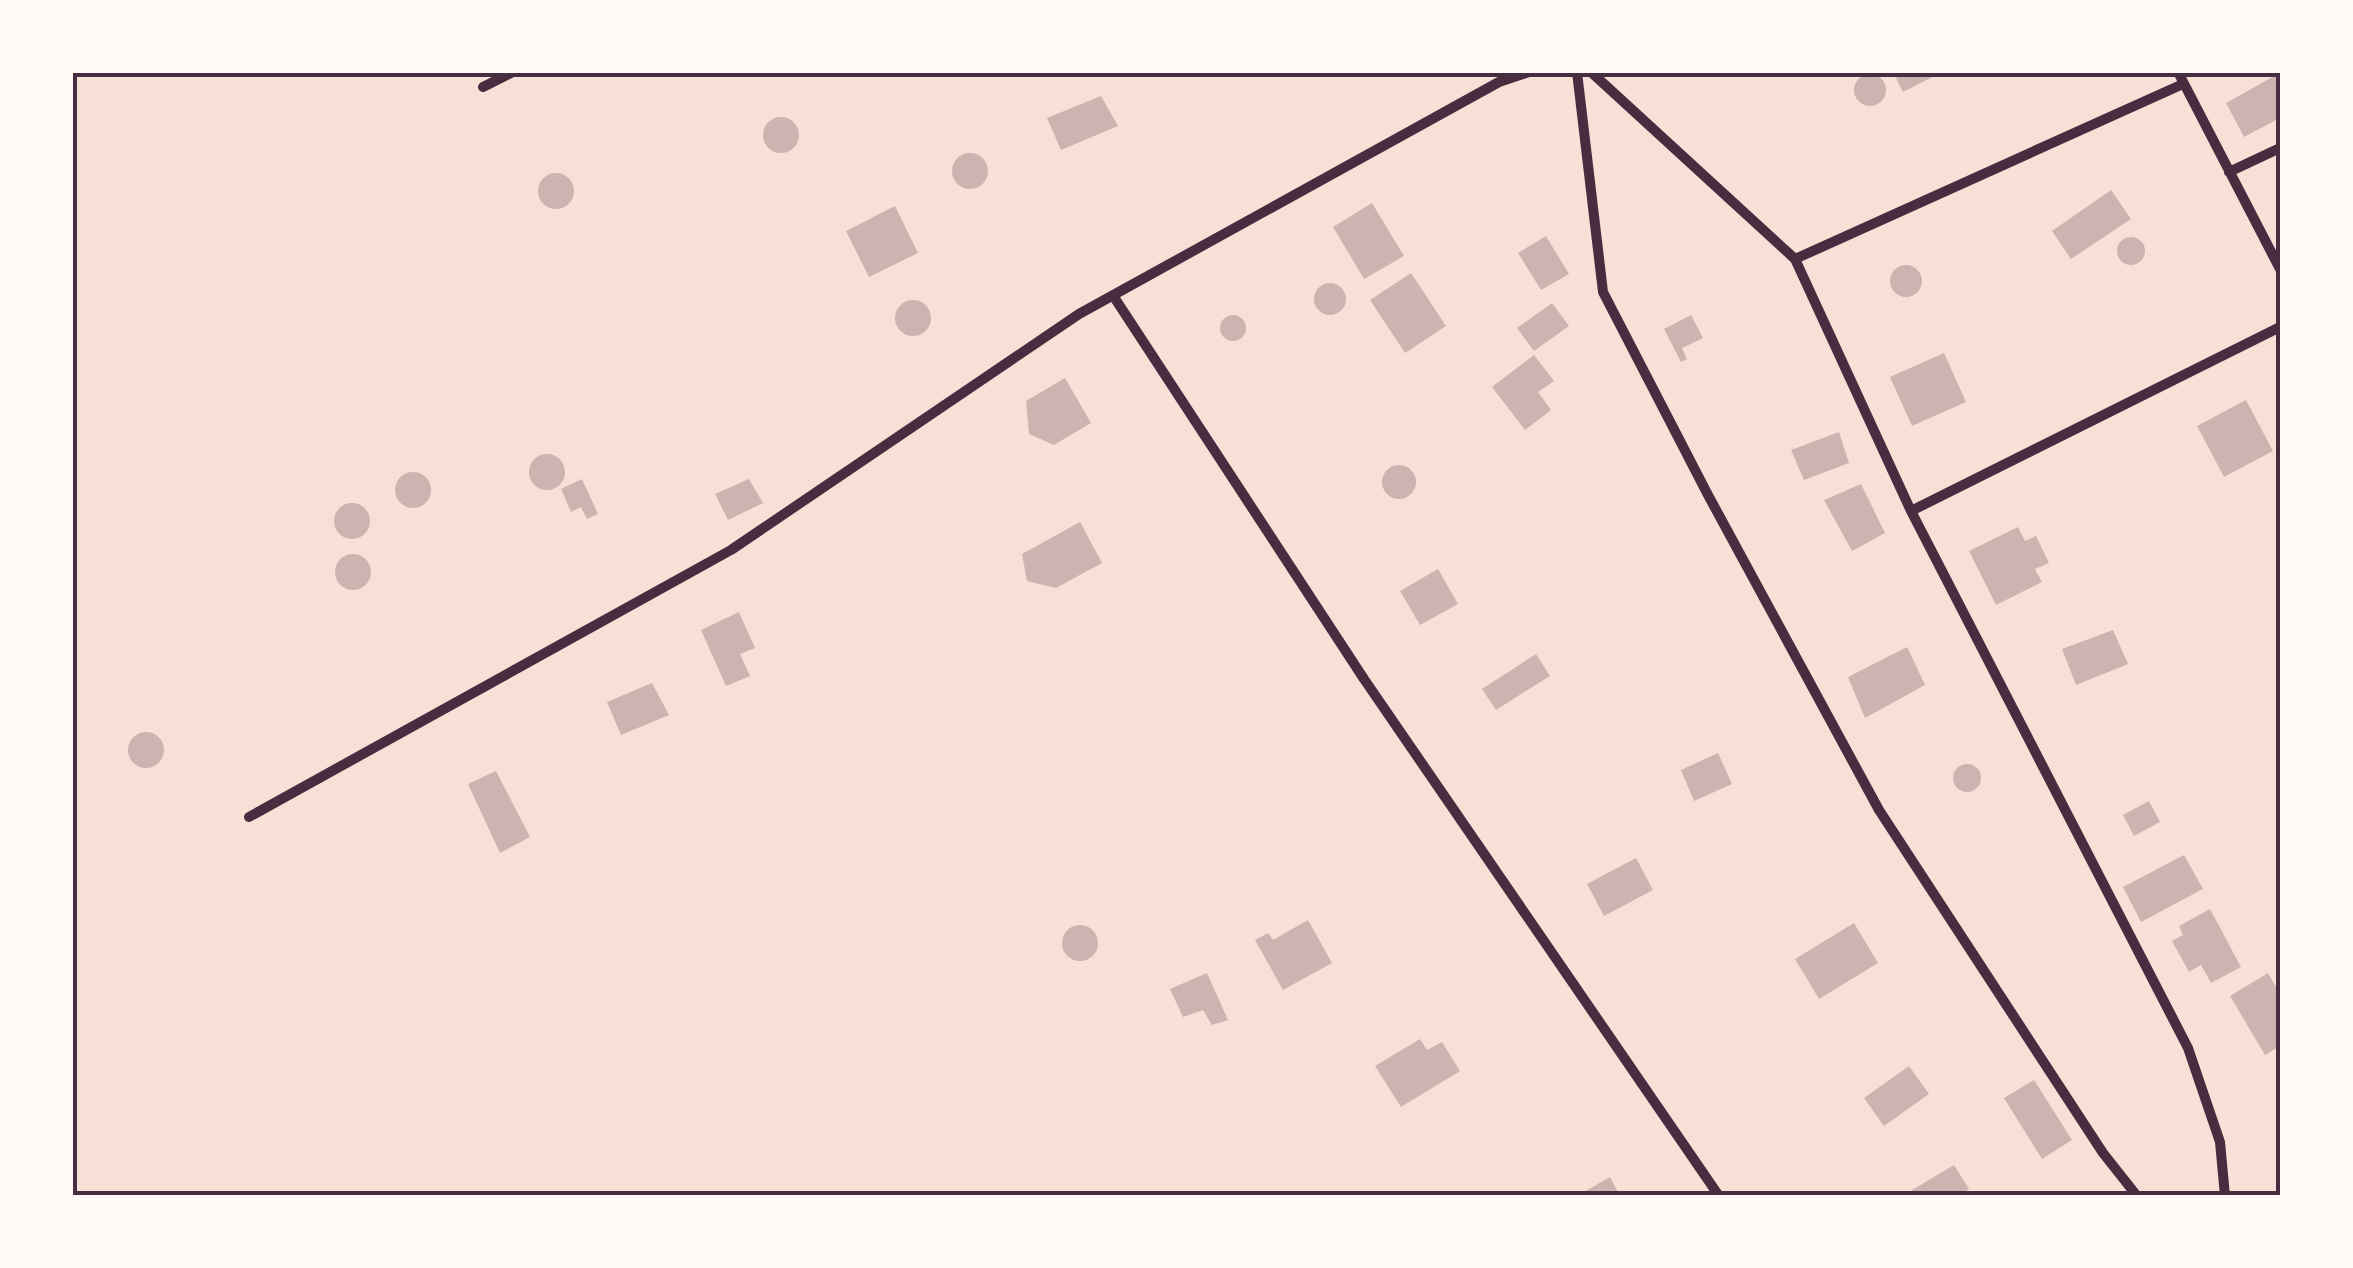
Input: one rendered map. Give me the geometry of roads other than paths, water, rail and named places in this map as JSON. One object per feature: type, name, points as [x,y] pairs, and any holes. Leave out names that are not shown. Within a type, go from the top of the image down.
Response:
[{"type":"street","points":[[483,86],[513,72]]},
{"type":"street","points":[[249,817],[731,550],[1079,314],[1499,82],[1529,72]]},
{"type":"street","points":[[1577,72],[1603,292],[1708,496],[1879,810],[2102,1153],[2137,1196]]},
{"type":"street","points":[[1591,72],[1795,259],[1911,511],[2188,1048],[2220,1142],[2224,1196]]},
{"type":"street","points":[[1795,259],[2181,78],[2280,269]]},
{"type":"street","points":[[2229,172],[2280,148]]},
{"type":"street","points":[[1114,297],[1364,679],[1718,1196]]},
{"type":"street","points":[[1911,511],[2280,328]]}]
